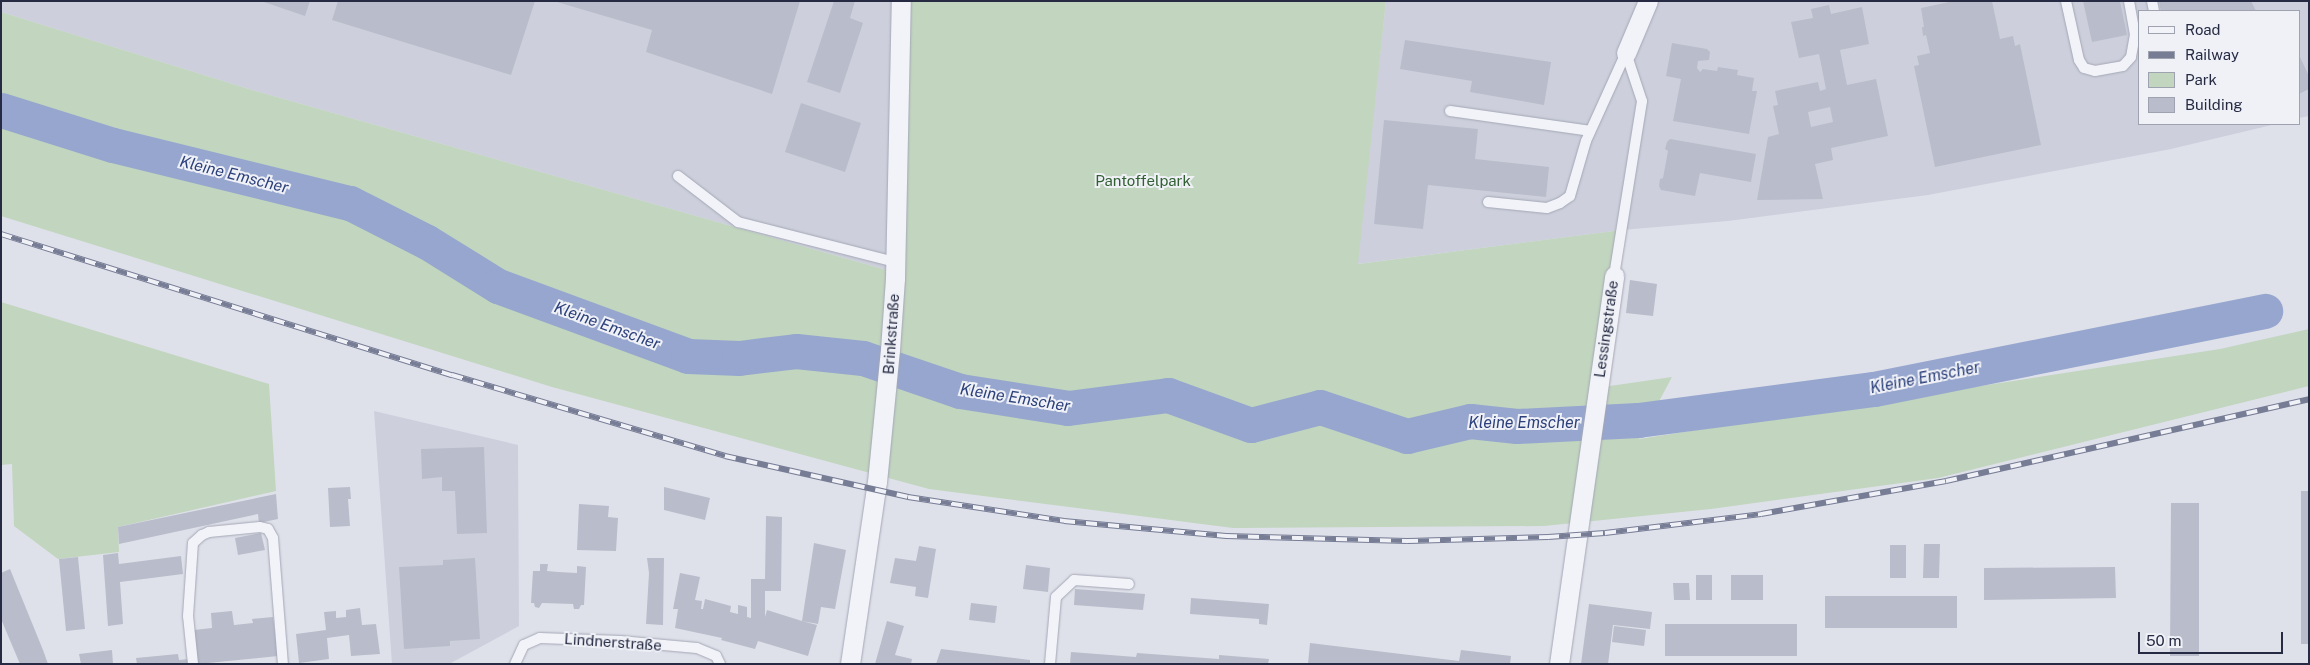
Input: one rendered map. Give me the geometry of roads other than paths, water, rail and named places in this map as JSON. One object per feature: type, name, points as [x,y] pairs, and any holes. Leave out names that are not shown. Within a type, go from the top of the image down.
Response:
[{"type":"street","name":"Brinkstraße","points":[[850,664],[883,435],[890,350],[896,262],[901,1]]},
{"type":"street","points":[[1626,53],[1648,1]]},
{"type":"street","name":"Lessingstraße","points":[[1559,664],[1614,276]]},
{"type":"lane","points":[[2066,1],[2079,60],[2084,68],[2095,71],[2123,66],[2131,57],[2135,35],[2129,1]]},
{"type":"lane","points":[[1488,202],[1547,208],[1560,204],[1570,196],[1590,131],[1626,53]]},
{"type":"lane","name":"Lessingstraße","points":[[1614,276],[1642,101],[1626,53]]},
{"type":"lane","points":[[1450,111],[1590,131]]},
{"type":"lane","points":[[678,176],[738,222],[896,262]]},
{"type":"lane","points":[[193,664],[188,616],[193,544],[202,535],[209,532],[260,527],[268,529],[273,538],[283,664]]},
{"type":"lane","points":[[1050,664],[1056,597],[1074,580],[1129,584]]},
{"type":"lane","name":"Lindnerstraße","points":[[515,664],[524,645],[540,638],[620,641],[697,648],[716,656],[720,664]]},
{"type":"waterway","name":"Kleine Emscher","points":[[1,110],[113,145],[350,203],[427,242],[498,286],[688,356],[739,358],[796,351],[863,358],[960,391],[1068,408],[1168,395],[1251,425],[1320,407],[1407,436],[1470,421],[1517,426],[1638,420],[1874,389],[2265,311]]},
{"type":"railway","points":[[1,234],[452,375],[725,456],[908,497],[1064,521],[1226,536],[1407,541],[1548,537],[1605,533],[1761,514],[1946,481],[2309,399]]},
{"type":"park label","name":"Pantoffelpark","points":[[1143,181]]}]
